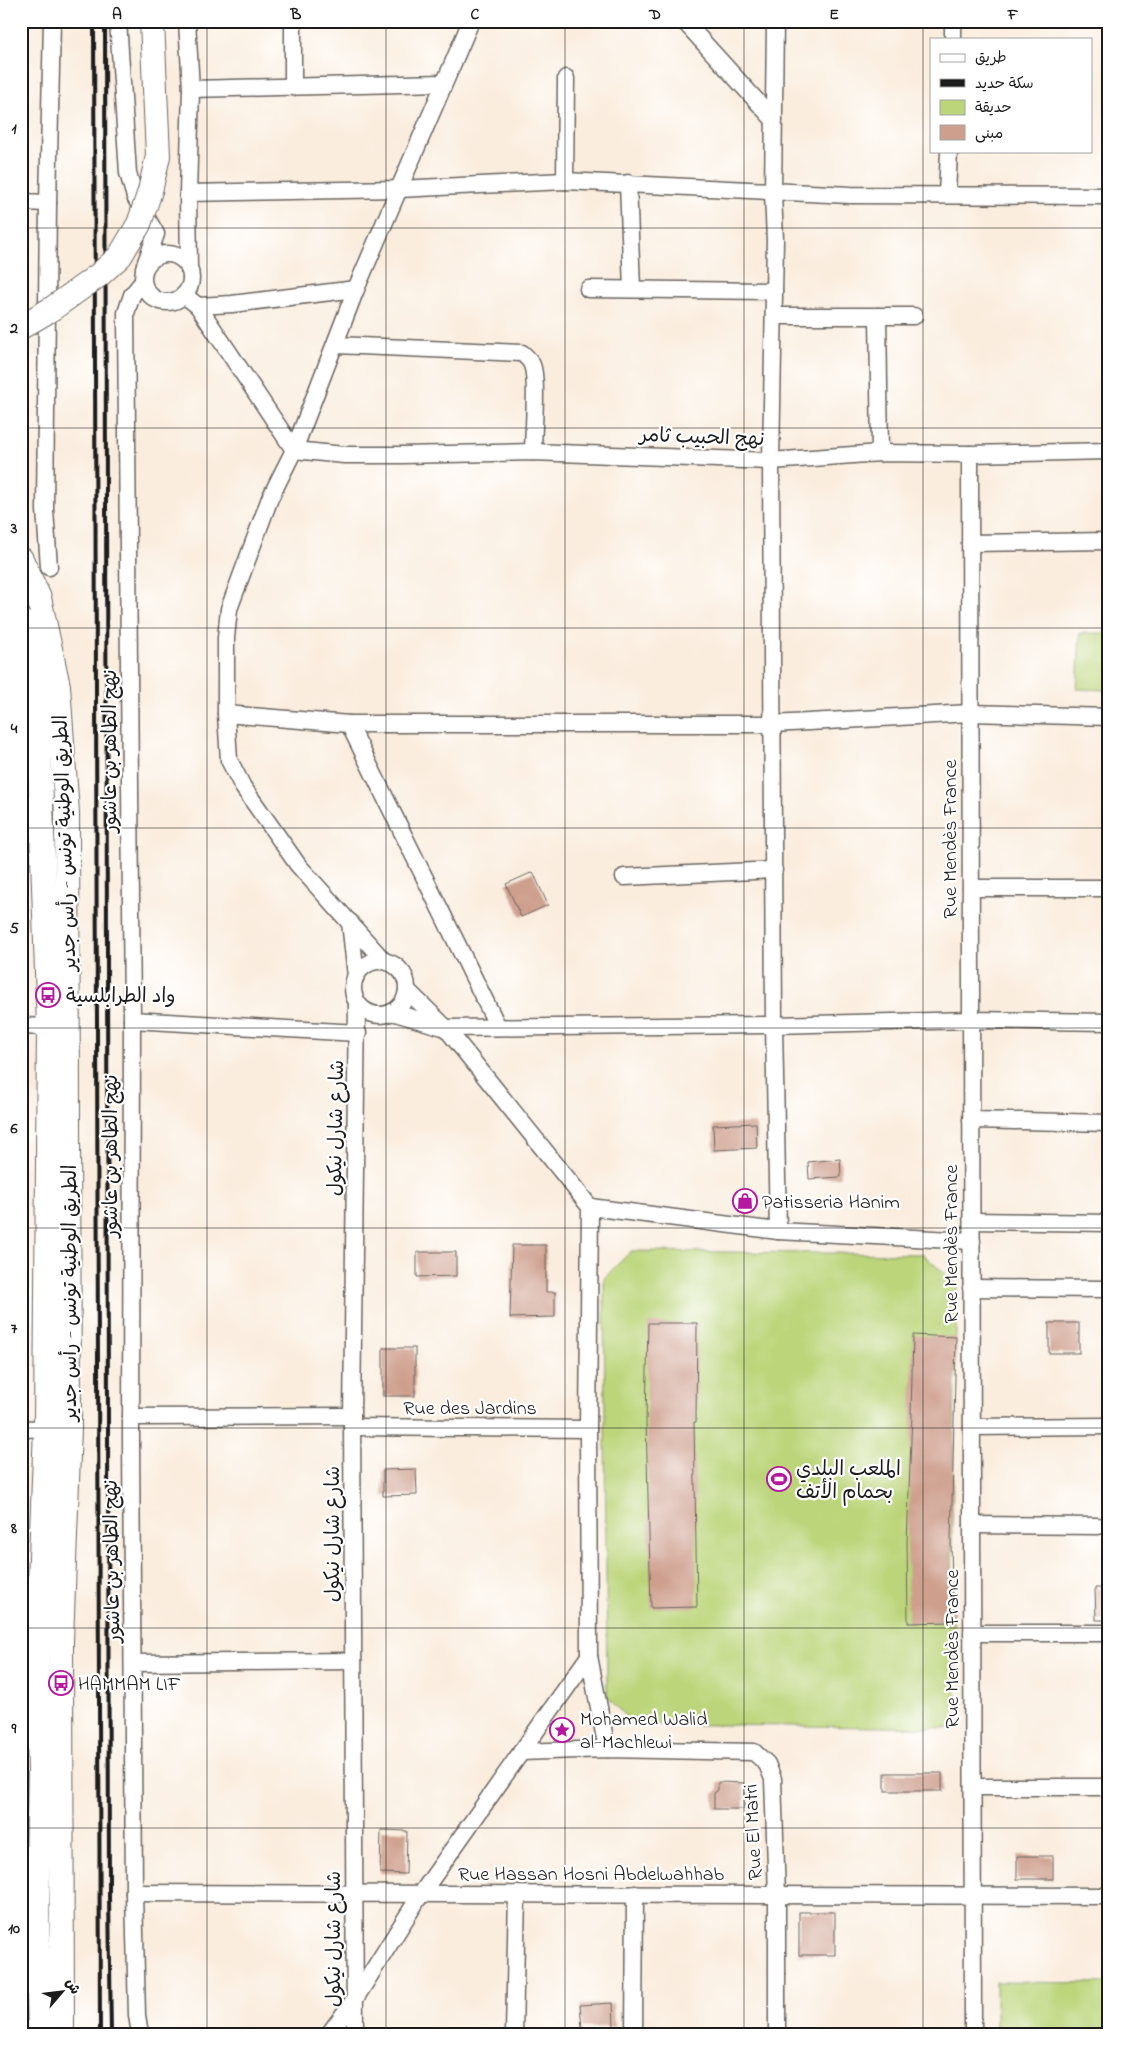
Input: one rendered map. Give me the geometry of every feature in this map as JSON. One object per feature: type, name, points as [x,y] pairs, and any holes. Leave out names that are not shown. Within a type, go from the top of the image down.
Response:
[{"type":"highway","points":[[21,327],[53,308],[99,275],[120,256],[139,224],[150,191],[158,156],[152,21]]},
{"type":"highway","name":"الطريق الوطنية تونس - رأس جدير","points":[[21,559],[39,598],[58,686],[65,766],[69,1020],[58,1428],[29,1661],[40,1773],[29,1911],[40,2034]]},
{"type":"highway","name":"الطريق الوطنية تونس - رأس جدير","points":[[21,621],[27,634],[29,698],[49,1027],[61,1642],[62,2034]]},
{"type":"street","points":[[49,567],[44,510],[52,21]]},
{"type":"street","points":[[118,21],[128,173],[135,197],[156,234],[142,277],[144,287],[149,295],[157,300],[166,302],[176,300],[184,295],[189,287],[191,278],[188,193],[191,89],[187,21]]},
{"type":"street","points":[[293,21],[293,87]]},
{"type":"street","points":[[384,962],[298,865],[243,787],[229,760],[226,714],[226,638],[229,609],[270,498],[294,450],[356,290],[471,21]]},
{"type":"street","points":[[684,21],[774,120]]},
{"type":"street","points":[[775,21],[773,193],[775,240],[771,460],[774,1025],[778,1231]]},
{"type":"street","points":[[952,38],[953,21]]},
{"type":"street","points":[[566,78],[566,181]]},
{"type":"street","points":[[191,89],[443,83]]},
{"type":"street","points":[[947,195],[949,152]]},
{"type":"street","points":[[188,193],[400,189],[566,181],[628,183],[773,193],[1109,196]]},
{"type":"street","points":[[628,183],[632,289]]},
{"type":"street","points":[[21,202],[48,203]]},
{"type":"street","points":[[144,268],[150,260],[158,255],[167,253],[176,255],[184,260],[190,268]]},
{"type":"street","name":"نهج الطاهر بن عاشور","points":[[140,2034],[137,2015],[134,1893],[131,1417],[132,1020],[126,313],[132,295],[140,285],[144,287]]},
{"type":"street","points":[[588,289],[774,291]]},
{"type":"street","points":[[198,306],[356,290]]},
{"type":"street","points":[[184,295],[198,306],[294,450]]},
{"type":"street","points":[[774,316],[914,316]]},
{"type":"street","points":[[878,316],[880,453]]},
{"type":"street","points":[[336,344],[522,353],[529,359],[533,367],[534,412],[532,452]]},
{"type":"street","name":"نهج الحبيب ثامر","points":[[294,450],[354,455],[532,452],[771,460],[880,453],[970,454],[1109,451]]},
{"type":"street","name":"Rue Mendès France","points":[[970,454],[973,2034]]},
{"type":"street","points":[[970,543],[1109,542]]},
{"type":"street","points":[[226,714],[349,724],[773,724],[970,713],[1109,717]]},
{"type":"street","points":[[349,724],[498,1027]]},
{"type":"street","points":[[624,877],[774,870]]},
{"type":"street","points":[[971,888],[1109,888]]},
{"type":"street","points":[[350,922],[356,976],[353,992],[357,1003],[365,1011],[446,1028],[774,1025],[971,1020],[1109,1022]]},
{"type":"street","points":[[356,976],[368,964],[384,962],[395,966],[402,974],[407,990],[446,1028],[590,1207],[588,1429],[589,1656],[607,1749],[521,1752]]},
{"type":"street","points":[[386,1014],[401,1006],[407,990]]},
{"type":"street","name":"شارع شارل نيكول","points":[[355,2034],[352,1421],[357,1003]]},
{"type":"street","name":"شارع شارل نيكول","points":[[358,1033],[386,1014]]},
{"type":"street","points":[[132,1020],[358,1033]]},
{"type":"street","points":[[21,1026],[49,1027]]},
{"type":"street","points":[[971,1120],[1109,1123]]},
{"type":"street","points":[[590,1207],[778,1231],[972,1241]]},
{"type":"street","points":[[972,1221],[1109,1223]]},
{"type":"street","points":[[971,1288],[1109,1289]]},
{"type":"street","name":"Rue des Jardins","points":[[131,1417],[352,1421],[588,1429]]},
{"type":"street","points":[[972,1426],[1109,1426]]},
{"type":"street","points":[[21,1429],[58,1428]]},
{"type":"street","points":[[972,1525],[1098,1526]]},
{"type":"street","points":[[972,1633],[1109,1633]]},
{"type":"street","points":[[329,2034],[355,1999],[421,1894],[589,1656]]},
{"type":"street","points":[[133,1663],[353,1661]]},
{"type":"street","name":"Rue El Matri","points":[[607,1749],[754,1752],[767,1764],[773,1779],[777,1895],[777,2034]]},
{"type":"street","points":[[973,1787],[1109,1787]]},
{"type":"street","name":"Rue Hassan Hosni Abdelwahhab","points":[[134,1893],[1109,1896]]},
{"type":"street","points":[[514,2034],[517,1894]]},
{"type":"street","points":[[634,2034],[635,1894]]},
{"type":"green space","points":[[1080,633],[1109,633],[1109,690],[1077,689]]},
{"type":"green space","name":"الملعب البلدي بحمام الأتف","points":[[631,1251],[922,1254],[957,1284],[952,1527],[957,1728],[632,1724],[607,1696],[604,1278]]},
{"type":"green space","points":[[996,1982],[1109,1983],[1109,2034],[996,2034]]},
{"type":"building","points":[[533,872],[548,905],[521,917],[506,884]]},
{"type":"building","points":[[756,1123],[757,1148],[714,1150],[713,1125]]},
{"type":"building","points":[[840,1159],[841,1177],[809,1179],[808,1162]]},
{"type":"building","points":[[512,1245],[546,1245],[546,1292],[555,1292],[555,1317],[510,1318]]},
{"type":"building","points":[[417,1252],[456,1252],[456,1276],[417,1277]]},
{"type":"building","points":[[648,1323],[697,1323],[696,1422],[694,1422],[697,1607],[651,1608],[646,1421]]},
{"type":"building","points":[[1049,1323],[1079,1323],[1079,1353],[1049,1353]]},
{"type":"building","points":[[913,1335],[956,1337],[951,1543],[953,1622],[908,1623],[907,1543]]},
{"type":"building","points":[[383,1348],[415,1348],[415,1396],[383,1396]]},
{"type":"building","points":[[416,1469],[417,1495],[383,1496],[383,1470]]},
{"type":"building","points":[[1095,1588],[1109,1588],[1109,1620],[1096,1620]]},
{"type":"building","points":[[885,1773],[942,1773],[942,1791],[885,1791]]},
{"type":"building","points":[[718,1782],[744,1783],[744,1809],[714,1809],[714,1793],[718,1790]]},
{"type":"building","points":[[381,1830],[407,1831],[406,1874],[380,1873]]},
{"type":"building","points":[[1017,1856],[1053,1856],[1053,1879],[1017,1879]]},
{"type":"building","points":[[799,1912],[835,1912],[835,1955],[799,1955]]},
{"type":"building","points":[[613,2003],[614,2027],[582,2028],[580,2005]]},
{"type":"railway","points":[[94,21],[100,2034]]},
{"type":"railway","points":[[105,21],[109,1897],[111,2034]]},
{"type":"place","name":"واد الطرابلسية","points":[[48,995]]},
{"type":"place","name":"Patisseria Hanim","points":[[745,1201]]},
{"type":"place","name":"الملعب البلدي بحمام الأتف","points":[[779,1479]]},
{"type":"place","name":"HAMMAM LIF","points":[[61,1683]]},
{"type":"place","name":"Mohamed Walid al-Machlewi","points":[[562,1730]]}]
